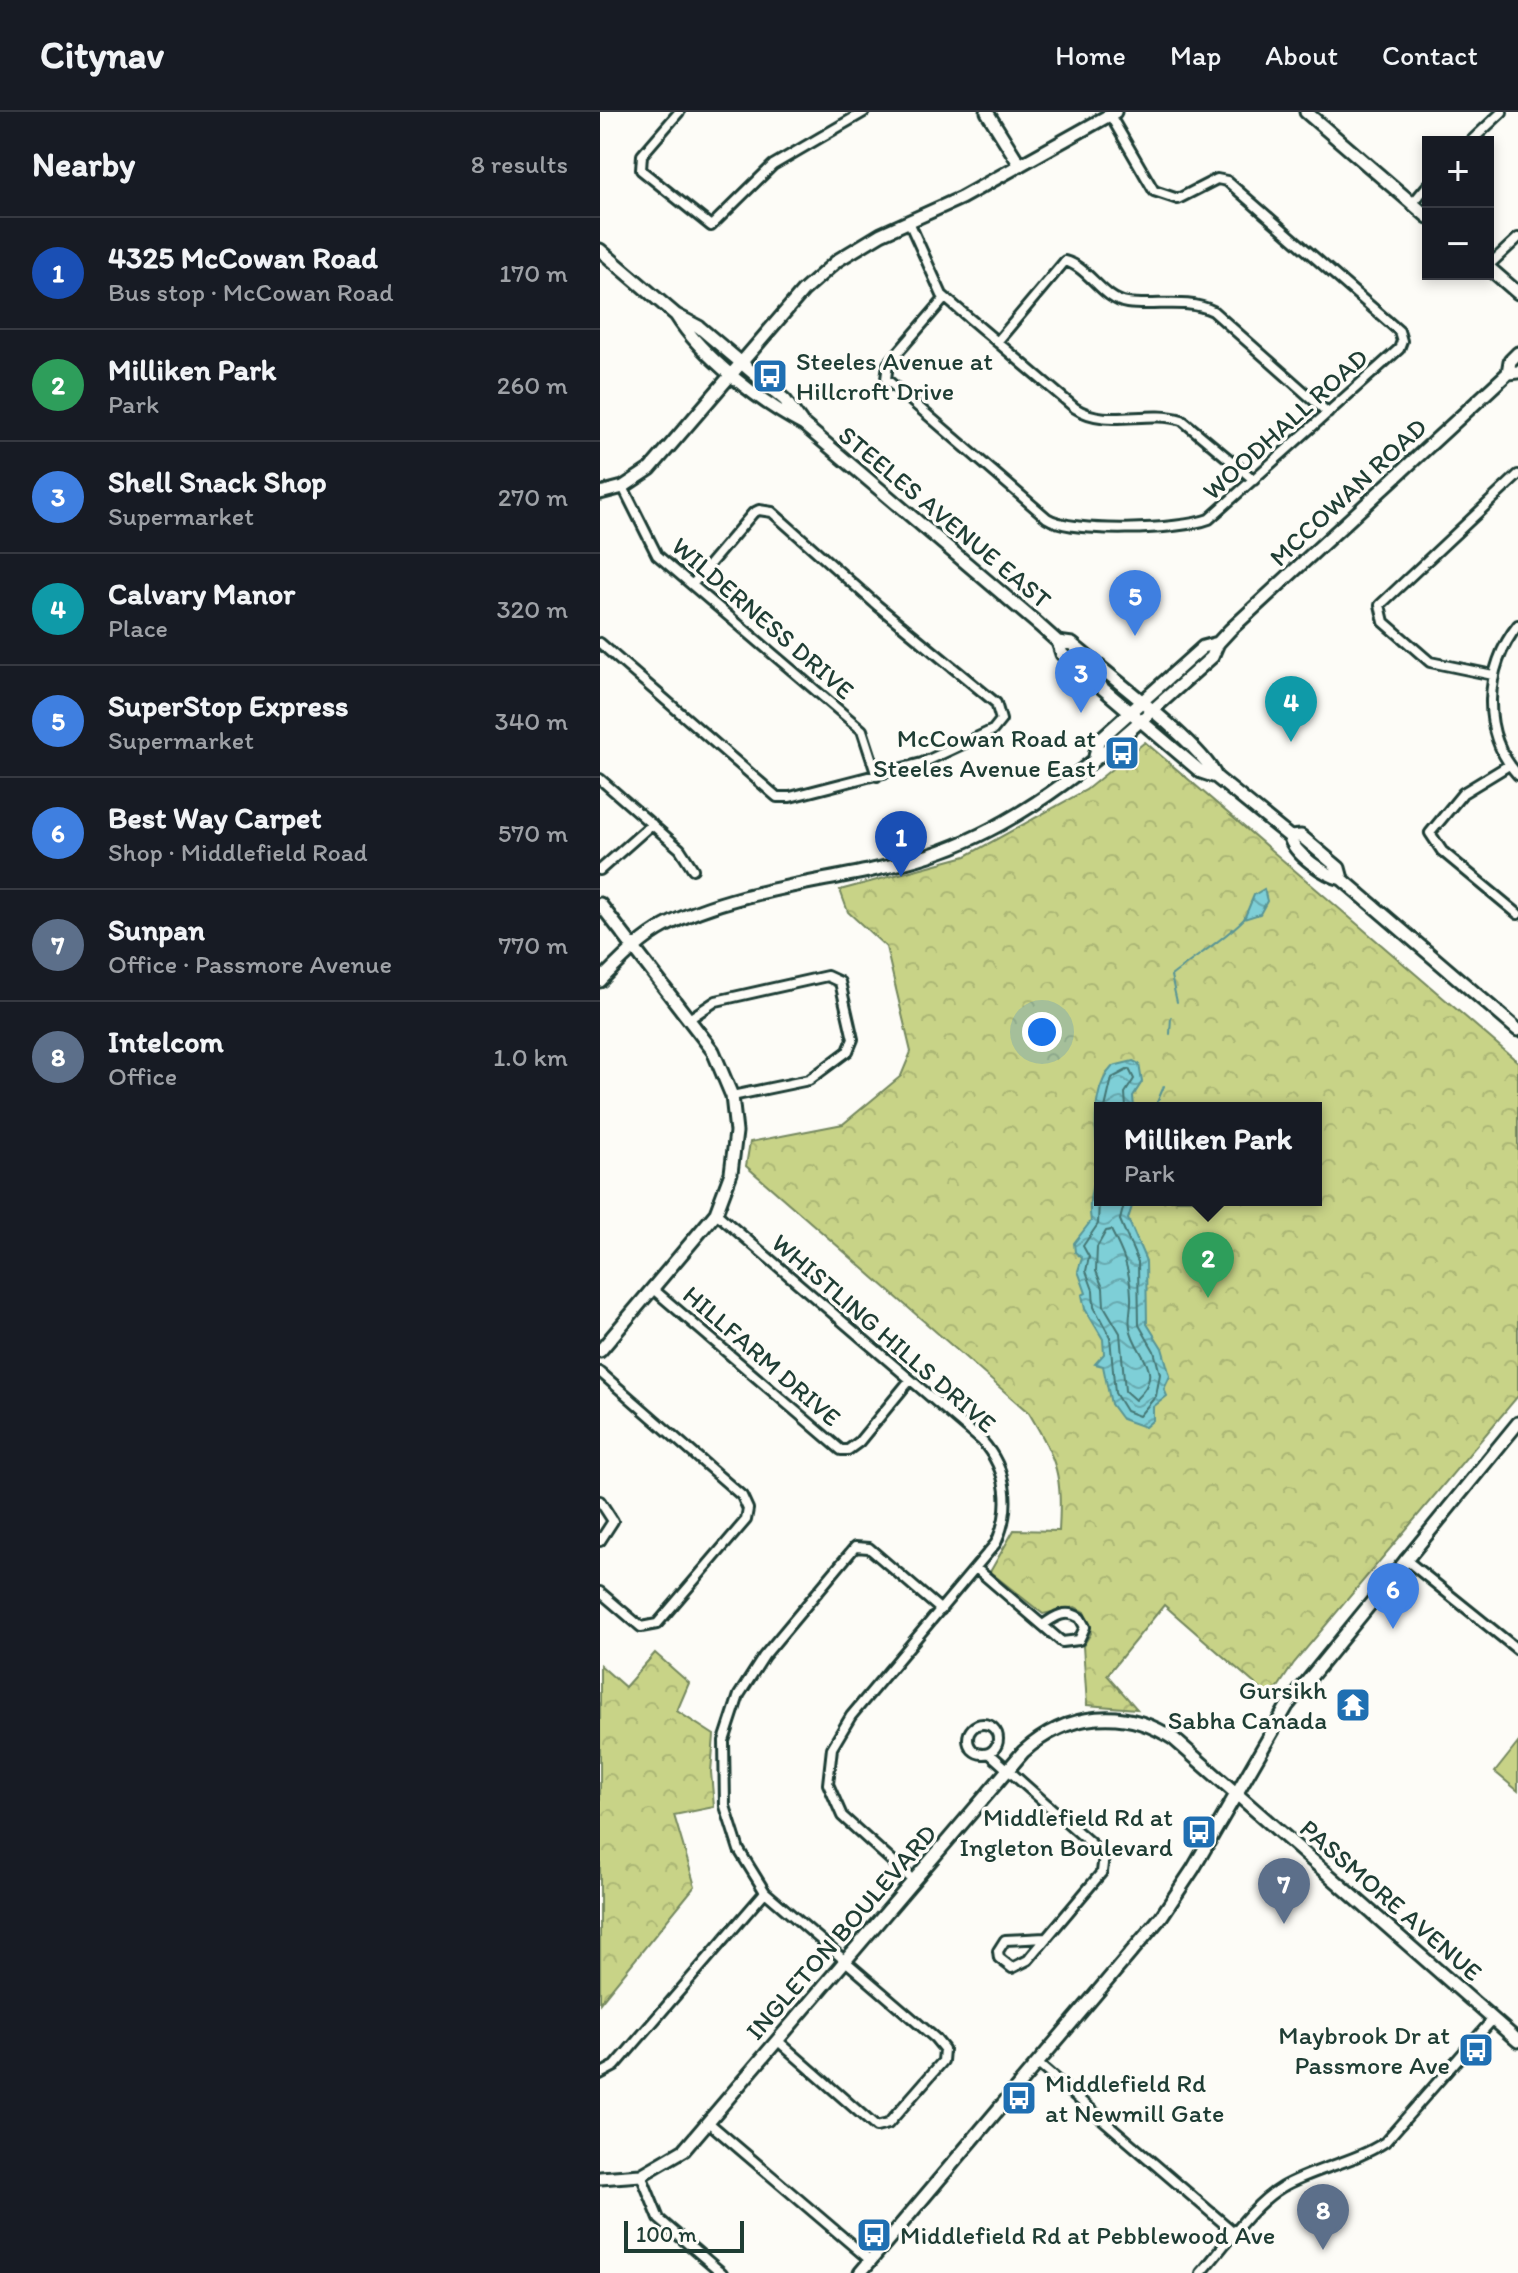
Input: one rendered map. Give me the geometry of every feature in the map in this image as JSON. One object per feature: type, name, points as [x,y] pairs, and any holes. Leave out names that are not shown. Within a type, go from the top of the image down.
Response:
[{"type":"main road","points":[[987,112],[1020,165]]},
{"type":"main road","points":[[1306,112],[1422,212]]},
{"type":"main road","points":[[600,493],[623,487],[656,463],[824,271],[859,246],[1020,165],[1112,114]]},
{"type":"main road","name":"STEELES AVENUE EAST","points":[[600,250],[676,315],[699,327],[785,400],[804,425],[1058,642],[1062,654],[1136,707],[1151,711],[1210,762],[1216,777]]},
{"type":"main road","points":[[1494,271],[1518,293]]},
{"type":"main road","name":"STEELES AVENUE EAST","points":[[676,315],[689,336],[732,373],[776,410],[804,425]]},
{"type":"main road","name":"MCCOWAN ROAD","points":[[600,981],[634,947],[664,926],[776,889],[931,855],[1000,824],[1095,757],[1108,752],[1212,657],[1218,643],[1513,372],[1510,361],[1518,353]]},
{"type":"main road","name":"MCCOWAN ROAD","points":[[1095,757],[1098,741],[1203,647],[1218,643]]},
{"type":"main road","name":"STEELES AVENUE EAST","points":[[1136,707],[1141,721],[1201,772],[1216,777],[1290,837],[1292,845],[1331,876],[1342,879],[1518,1030]]},
{"type":"main road","points":[[600,904],[722,1067],[732,1096],[735,1153],[716,1213],[600,1351]]},
{"type":"main road","points":[[860,2273],[1168,1907],[1287,1706],[1518,1423]]},
{"type":"main road","name":"INGLETON BOULEVARD","points":[[600,2178],[641,2175],[672,2160],[708,2122],[1006,1772],[1030,1746],[1061,1726],[1097,1717],[1123,1717],[1164,1733],[1235,1794]]},
{"type":"main road","name":"PASSMORE AVENUE","points":[[1235,1794],[1518,2041]]},
{"type":"street","points":[[679,112],[639,162],[651,179],[711,226],[773,165],[864,112]]},
{"type":"street","points":[[1476,136],[1502,112]]},
{"type":"street","name":"WOODHALL ROAD","points":[[945,298],[888,364],[886,379],[1052,521],[1075,527],[1193,524],[1214,516],[1399,349],[1402,341],[1399,331],[1227,181],[1217,179],[1178,199],[1154,191],[1112,114]]},
{"type":"street","points":[[1412,204],[1422,192]]},
{"type":"street","points":[[909,222],[945,298],[1085,415],[1105,419],[1169,416],[1182,420],[1254,480]]},
{"type":"street","points":[[1494,260],[1518,238]]},
{"type":"street","points":[[997,342],[1065,261],[1077,265],[1127,303],[1201,305],[1213,311],[1328,413]]},
{"type":"street","points":[[1493,675],[1447,668],[1430,662],[1384,622],[1379,609],[1384,598],[1518,475]]},
{"type":"street","name":"WILDERNESS DRIVE","points":[[623,487],[651,547],[862,730],[877,776]]},
{"type":"street","points":[[600,643],[777,797],[790,797],[922,763],[993,730],[1001,720],[1000,709],[766,510],[753,513],[692,585]]},
{"type":"street","points":[[1518,625],[1502,647],[1493,675],[1492,719],[1509,765],[1518,775]]},
{"type":"street","points":[[1509,765],[1463,793],[1430,833],[1442,851],[1518,914]]},
{"type":"street","points":[[600,779],[680,849],[693,869]]},
{"type":"street","points":[[600,870],[652,824]]},
{"type":"street","points":[[689,1019],[721,1000],[827,976],[840,982],[853,1039],[848,1051],[809,1080],[732,1096]]},
{"type":"street","name":"WHISTLING HILLS DRIVE","points":[[716,1213],[982,1441],[1001,1471],[1006,1498],[1004,1522],[996,1543],[844,1726],[828,1762],[831,1796],[842,1816],[914,1881]]},
{"type":"street","name":"HILLFARM DRIVE","points":[[653,1289],[841,1450],[848,1450],[859,1442],[910,1380]]},
{"type":"street","points":[[600,1372],[742,1496],[748,1512],[746,1520],[657,1624],[641,1627],[600,1592]]},
{"type":"street","points":[[600,1501],[613,1521],[600,1541]]},
{"type":"street","points":[[777,2040],[876,2127],[888,2124],[945,2056],[941,2043],[765,1892],[735,1842],[723,1792],[727,1729],[748,1677],[860,1545],[869,1548],[941,1610]]},
{"type":"street","points":[[1405,1559],[1518,1650]]},
{"type":"street","points":[[977,1569],[1043,1625],[1066,1643],[1079,1640],[1085,1627],[1080,1618],[1068,1613],[1053,1617],[1043,1625]]},
{"type":"street","points":[[989,1753],[1006,1772],[1104,1855],[1102,1872],[1045,1938],[1018,1967],[1008,1967],[999,1958],[1000,1945],[1005,1940],[1045,1938]]},
{"type":"street","points":[[600,2074],[615,2066],[765,1892]]},
{"type":"street","points":[[1201,2273],[1264,2200],[1284,2186],[1363,2156],[1385,2142],[1493,2019]]},
{"type":"street","points":[[1038,2064],[1236,2234]]},
{"type":"street","points":[[708,2122],[871,2261]]},
{"type":"street","points":[[641,2175],[659,2219],[722,2273]]},
{"type":"green space","points":[[1145,742],[1518,1062],[1518,1396],[1294,1663],[1271,1698],[1164,1605],[1107,1675],[1137,1709],[1087,1705],[1083,1646],[1091,1633],[1084,1612],[1075,1607],[1043,1614],[990,1572],[1014,1530],[1059,1531],[1060,1496],[1056,1469],[1029,1413],[746,1166],[750,1142],[843,1124],[901,1076],[911,1052],[886,947],[848,912],[840,890],[966,856],[1086,790]]},
{"type":"green space","points":[[655,1653],[689,1683],[677,1711],[714,1735],[711,1772],[714,1807],[674,1815],[695,1886],[600,2003],[600,1665],[625,1687]]},
{"type":"green space","points":[[1518,1743],[1518,1791],[1495,1772]]},
{"type":"water","points":[[1264,889],[1267,901],[1260,914],[1244,919],[1254,895]]},
{"type":"water","points":[[1133,1061],[1139,1064],[1142,1082],[1133,1096],[1134,1102],[1098,1102],[1103,1081],[1113,1066]]},
{"type":"water","points":[[1094,1178],[1094,1206],[1132,1206],[1128,1219],[1146,1261],[1147,1324],[1162,1348],[1170,1376],[1164,1389],[1167,1396],[1153,1407],[1153,1420],[1145,1427],[1122,1419],[1111,1404],[1103,1366],[1095,1364],[1104,1354],[1103,1339],[1085,1309],[1082,1295],[1086,1293],[1078,1271],[1082,1258],[1075,1252],[1074,1243],[1091,1221],[1090,1198]]},
{"type":"waterway","points":[[1177,1002],[1171,976],[1244,919]]},
{"type":"waterway","points":[[1170,1034],[1171,1017]]},
{"type":"waterway","points":[[1157,1102],[1164,1086]]},
{"type":"place","name":"Steeles Avenue at Hillcroft Drive","points":[[770,376]]},
{"type":"place","name":"SuperStop Express","points":[[1135,636]]},
{"type":"place","name":"Shell Snack Shop","points":[[1081,713]]},
{"type":"place","name":"Calvary Manor","points":[[1291,742]]},
{"type":"place","name":"McCowan Road at Steeles Avenue East","points":[[1122,753]]},
{"type":"place","name":"4325 McCowan Road","points":[[901,877]]},
{"type":"place","name":"Milliken Park","points":[[1208,1298]]},
{"type":"place","name":"Best Way Carpet","points":[[1393,1629]]},
{"type":"place","name":"Gursikh Sabha Canada","points":[[1353,1705]]},
{"type":"place","name":"Middlefield Rd at Ingleton Boulevard","points":[[1199,1832]]},
{"type":"place","name":"Sunpan","points":[[1284,1924]]},
{"type":"place","name":"Maybrook Dr at Passmore Ave","points":[[1476,2050]]},
{"type":"place","name":"Middlefield Rd at Newmill Gate","points":[[1019,2098]]},
{"type":"place","name":"Middlefield Rd at Pebblewood Ave","points":[[874,2235]]},
{"type":"place","name":"Intelcom","points":[[1323,2250]]}]
